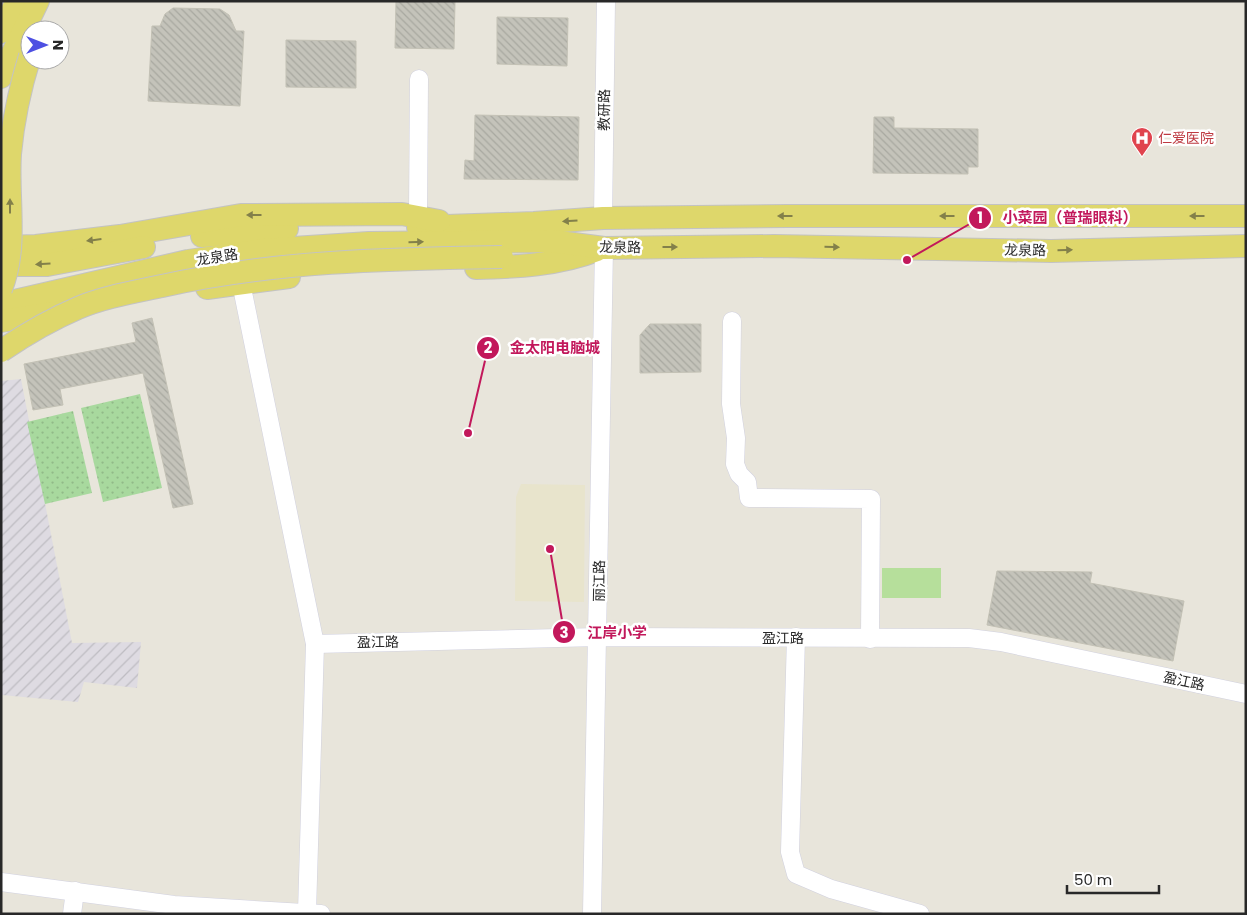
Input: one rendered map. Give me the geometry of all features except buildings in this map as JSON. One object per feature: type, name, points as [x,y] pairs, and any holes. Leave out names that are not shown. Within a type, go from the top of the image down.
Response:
[{"type":"main road","points":[[1,32],[17,1]]},
{"type":"main road","points":[[1,54],[29,1]]},
{"type":"main road","points":[[1,77],[38,1]]},
{"type":"main road","points":[[45,20],[54,1]]},
{"type":"main road","points":[[1,288],[6,276],[10,226],[10,155],[18,96],[26,70]]},
{"type":"main road","points":[[1,248],[36,246],[120,236],[241,215],[402,214],[460,225]]},
{"type":"main road","name":"龙泉路","points":[[1,304],[188,261],[262,240],[291,228],[343,230],[603,218],[1246,216]]},
{"type":"main road","points":[[1,265],[47,265],[211,234],[262,240]]},
{"type":"main road","name":"龙泉路","points":[[1,293],[186,251],[262,240],[369,243],[551,241],[604,248],[774,246],[1052,251],[1246,246]]},
{"type":"main road","points":[[1,351],[34,329],[79,308],[110,298],[191,279],[304,263],[502,257],[604,248]]},
{"type":"main road","points":[[1,321],[308,274],[506,267],[562,260],[604,248]]},
{"type":"street","name":"教研路","points":[[603,218],[606,1]]},
{"type":"street","points":[[418,216],[419,79]]},
{"type":"street","name":"丽江路","points":[[592,914],[604,248]]},
{"type":"street","points":[[1,882],[174,905],[314,913],[315,644],[241,283]]},
{"type":"street","points":[[732,321],[731,404],[736,438],[735,464],[739,474],[747,482],[749,498],[871,499],[870,639]]},
{"type":"street","name":"盈江路","points":[[315,644],[598,637],[969,638],[1000,642],[1246,694]]},
{"type":"street","points":[[796,637],[790,852],[796,874],[831,889],[920,914]]},
{"type":"street","points":[[72,914],[75,891]]},
{"type":"shaded area","points":[[21,379],[72,643],[141,642],[137,688],[84,682],[78,702],[2,695],[1,381]]},
{"type":"shaded area","points":[[521,484],[585,485],[584,602],[515,601],[516,497]]},
{"type":"green space","points":[[140,394],[162,488],[103,502],[81,408]]},
{"type":"green space","points":[[73,411],[92,493],[45,504],[27,422]]},
{"type":"green space","points":[[882,568],[941,568],[941,598],[882,598]]},
{"type":"place","name":"仁爱医院","points":[[1142,157]]},
{"type":"place","name":"小菜园（普瑞眼科）","points":[[907,260]]},
{"type":"place","name":"金太阳电脑城","points":[[468,433]]},
{"type":"place","name":"江岸小学","points":[[550,549]]}]
